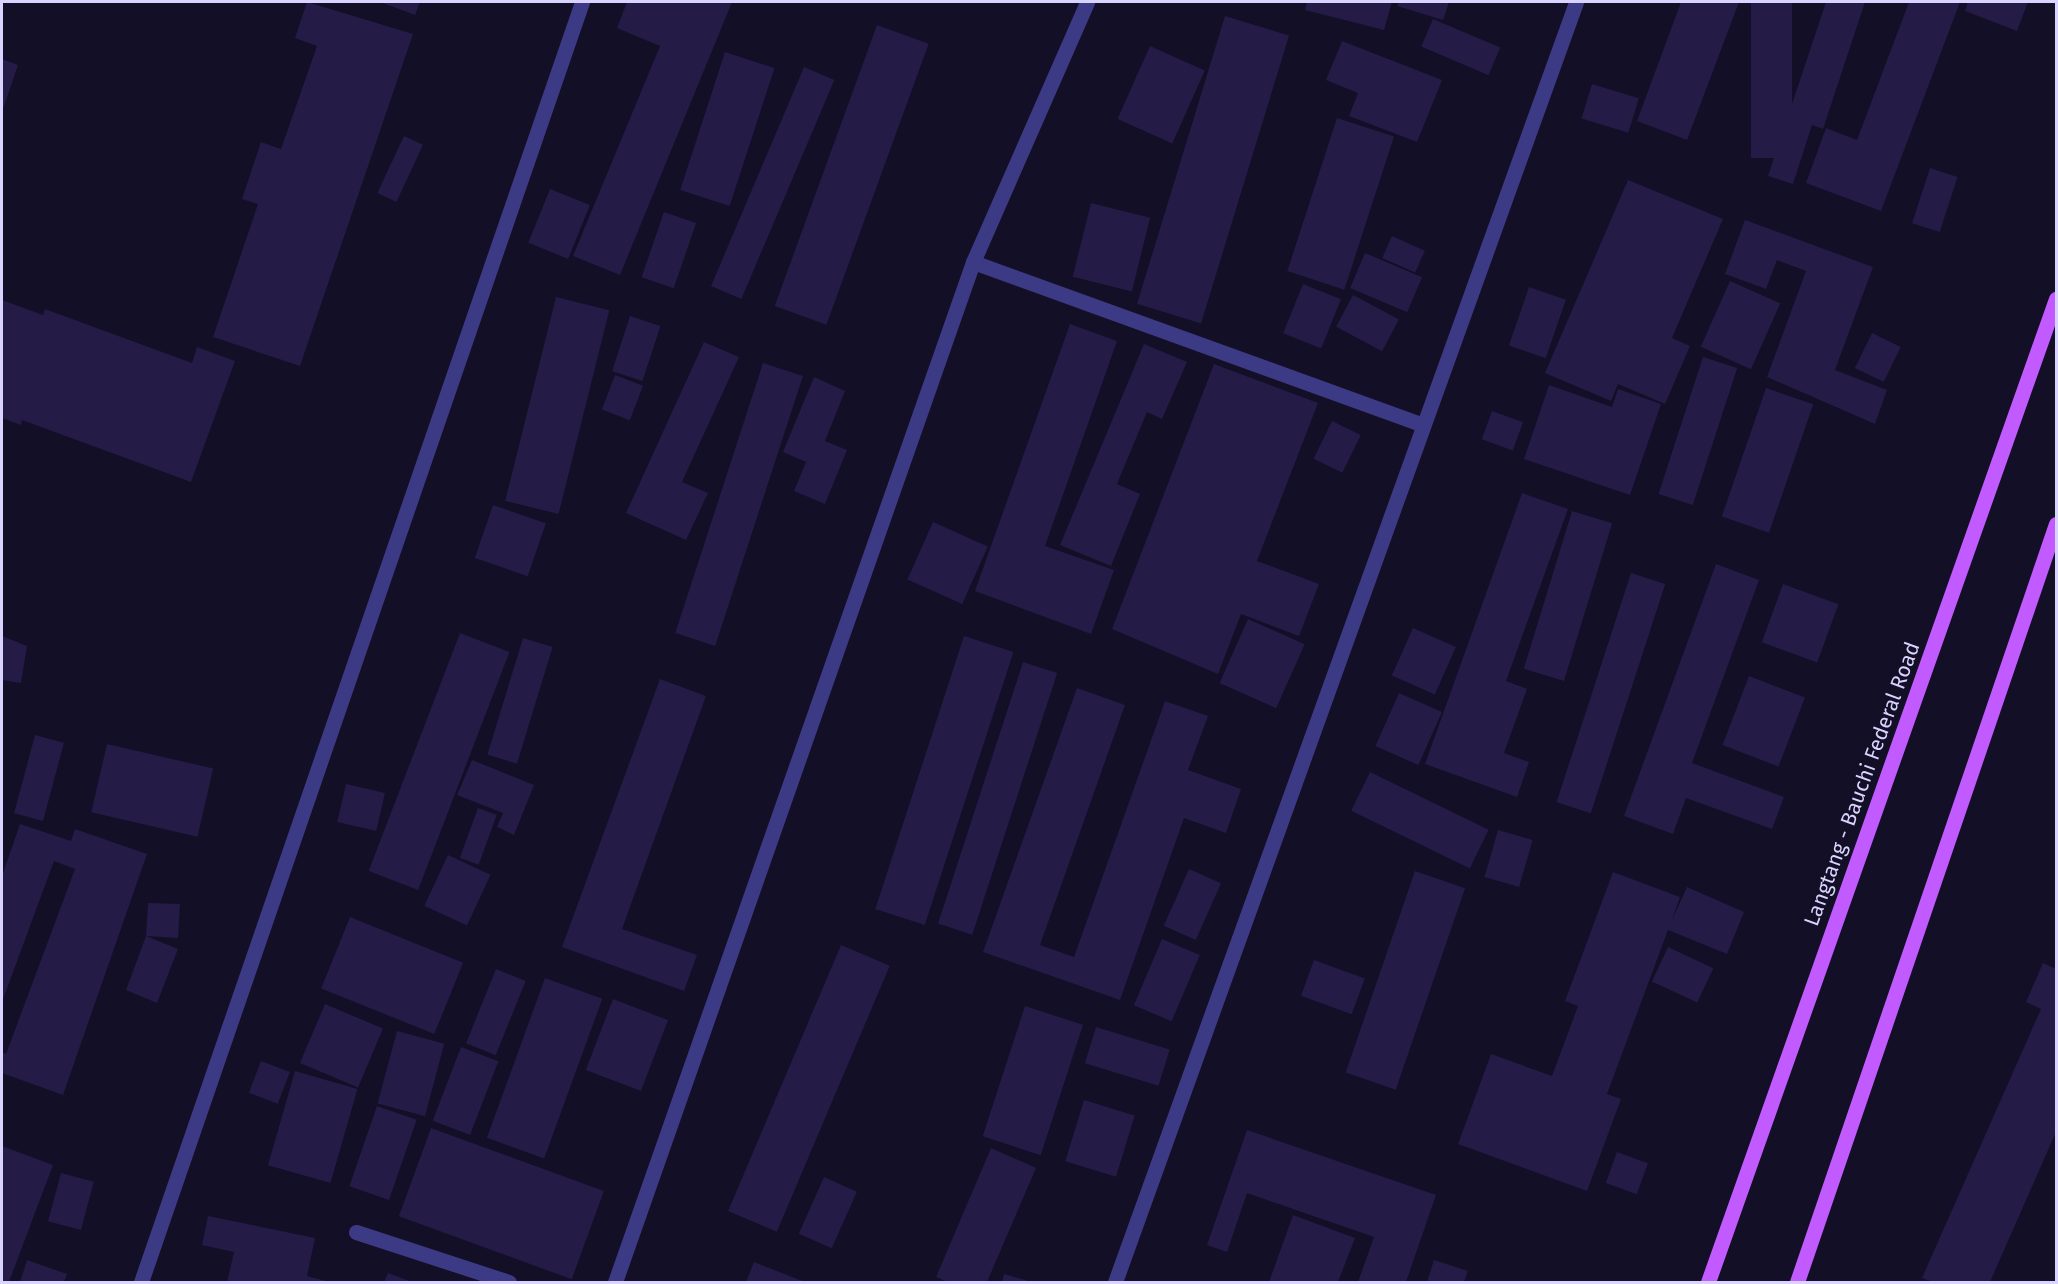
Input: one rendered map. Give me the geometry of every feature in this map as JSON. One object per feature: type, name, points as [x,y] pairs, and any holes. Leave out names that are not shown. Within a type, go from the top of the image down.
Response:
[{"type":"main road","name":"Langtang - Bauchi Federal Road","points":[[1708,1282],[2056,299]]},
{"type":"main road","points":[[1797,1282],[2056,524]]},
{"type":"street","points":[[141,1282],[582,2]]},
{"type":"street","points":[[615,1282],[973,262],[1087,2]]},
{"type":"street","points":[[1115,1282],[1576,2]]},
{"type":"street","points":[[973,262],[1423,425]]},
{"type":"street","points":[[356,1232],[509,1282]]},
{"type":"building","points":[[307,2],[413,34],[300,366],[213,337],[258,204],[242,199],[261,142],[281,149],[317,46],[295,38]]},
{"type":"building","points":[[380,2],[420,2],[415,15]]},
{"type":"building","points":[[627,2],[732,2],[620,275],[573,256],[660,46],[617,28]]},
{"type":"building","points":[[1307,2],[1392,2],[1384,30],[1305,10]]},
{"type":"building","points":[[1399,2],[1449,2],[1443,20],[1397,6]]},
{"type":"building","points":[[1681,2],[1739,2],[1687,140],[1637,121]]},
{"type":"building","points":[[1751,2],[1792,2],[1792,158],[1751,158]]},
{"type":"building","points":[[1826,2],[1865,2],[1823,129],[1812,125],[1793,184],[1768,176]]},
{"type":"building","points":[[1909,2],[1960,2],[1881,211],[1806,183],[1826,128],[1857,140]]},
{"type":"building","points":[[1968,2],[2028,2],[2017,31],[1965,11]]},
{"type":"building","points":[[1225,16],[1289,36],[1201,323],[1137,304]]},
{"type":"building","points":[[1433,19],[1500,48],[1488,75],[1421,47]]},
{"type":"building","points":[[877,25],[929,44],[826,325],[775,306]]},
{"type":"building","points":[[1342,41],[1442,80],[1417,142],[1349,116],[1358,93],[1326,80]]},
{"type":"building","points":[[1150,46],[1205,70],[1172,143],[1117,119]]},
{"type":"building","points":[[725,52],[774,68],[730,206],[680,190]]},
{"type":"building","points":[[2,59],[18,65],[2,112]]},
{"type":"building","points":[[804,67],[834,80],[741,299],[711,286]]},
{"type":"building","points":[[1592,84],[1639,98],[1628,133],[1581,118]]},
{"type":"building","points":[[1337,118],[1394,137],[1344,290],[1287,271]]},
{"type":"building","points":[[404,136],[423,145],[396,202],[377,193]]},
{"type":"building","points":[[1930,168],[1958,177],[1940,232],[1912,223]]},
{"type":"building","points":[[1628,180],[1723,219],[1672,338],[1690,346],[1665,404],[1618,384],[1611,401],[1545,373]]},
{"type":"building","points":[[550,189],[590,205],[568,259],[528,243]]},
{"type":"building","points":[[1091,203],[1150,218],[1132,291],[1073,277]]},
{"type":"building","points":[[664,212],[696,223],[674,288],[642,277]]},
{"type":"building","points":[[1745,220],[1873,267],[1835,370],[1887,390],[1875,424],[1767,377],[1806,271],[1777,260],[1766,289],[1725,274]]},
{"type":"building","points":[[1392,236],[1425,251],[1415,273],[1382,258]]},
{"type":"building","points":[[1365,253],[1422,277],[1407,312],[1350,288]]},
{"type":"building","points":[[1730,281],[1780,303],[1751,369],[1701,347]]},
{"type":"building","points":[[1303,284],[1341,299],[1321,348],[1283,333]]},
{"type":"building","points":[[1529,287],[1566,300],[1546,358],[1509,346]]},
{"type":"building","points":[[1353,295],[1399,319],[1382,351],[1336,327]]},
{"type":"building","points":[[556,297],[609,310],[559,514],[505,501]]},
{"type":"building","points":[[2,300],[43,315],[45,309],[192,363],[197,347],[235,361],[191,482],[22,420],[21,425],[2,418]]},
{"type":"building","points":[[630,316],[660,326],[643,381],[612,371]]},
{"type":"building","points":[[1070,324],[1117,341],[1045,546],[1114,570],[1091,634],[975,591]]},
{"type":"building","points":[[1872,333],[1901,347],[1884,382],[1855,368]]},
{"type":"building","points":[[704,342],[739,357],[682,482],[708,493],[686,540],[626,513]]},
{"type":"building","points":[[1144,344],[1187,362],[1162,419],[1147,412],[1117,484],[1140,494],[1111,566],[1060,545]]},
{"type":"building","points":[[1703,357],[1737,368],[1693,505],[1659,494]]},
{"type":"building","points":[[763,363],[803,376],[715,646],[675,633]]},
{"type":"building","points":[[1214,364],[1318,403],[1257,561],[1319,584],[1299,636],[1241,614],[1218,674],[1112,629]]},
{"type":"building","points":[[615,375],[643,386],[630,420],[602,410]]},
{"type":"building","points":[[814,377],[845,391],[825,441],[847,450],[825,504],[794,491],[806,462],[783,452]]},
{"type":"building","points":[[1549,385],[1612,407],[1618,389],[1661,404],[1630,495],[1524,459]]},
{"type":"building","points":[[1766,388],[1813,404],[1769,533],[1722,517]]},
{"type":"building","points":[[1492,411],[1523,422],[1513,450],[1482,439]]},
{"type":"building","points":[[1332,421],[1361,435],[1342,473],[1314,459]]},
{"type":"building","points":[[1522,493],[1568,509],[1506,681],[1527,689],[1504,753],[1529,762],[1517,797],[1425,764]]},
{"type":"building","points":[[493,505],[546,523],[528,576],[475,558]]},
{"type":"building","points":[[1572,511],[1612,523],[1564,681],[1524,669]]},
{"type":"building","points":[[933,522],[988,546],[962,604],[907,580]]},
{"type":"building","points":[[1716,564],[1759,580],[1692,763],[1784,797],[1772,829],[1686,798],[1673,834],[1624,816]]},
{"type":"building","points":[[1631,573],[1665,584],[1591,813],[1557,802]]},
{"type":"building","points":[[1783,584],[1838,604],[1817,662],[1762,642]]},
{"type":"building","points":[[1248,619],[1305,644],[1276,708],[1220,683]]},
{"type":"building","points":[[1413,628],[1456,647],[1435,695],[1392,676]]},
{"type":"building","points":[[460,633],[509,652],[418,890],[369,871]]},
{"type":"building","points":[[2,636],[27,646],[21,683],[2,680]]},
{"type":"building","points":[[964,636],[1013,652],[925,925],[875,909]]},
{"type":"building","points":[[523,638],[553,647],[517,764],[487,755]]},
{"type":"building","points":[[1023,662],[1057,673],[972,935],[938,924]]},
{"type":"building","points":[[1749,676],[1805,698],[1778,767],[1722,745]]},
{"type":"building","points":[[660,679],[706,696],[622,929],[697,955],[684,991],[562,947]]},
{"type":"building","points":[[1077,688],[1125,705],[1040,945],[1074,957],[1165,701],[1208,716],[1188,770],[1241,789],[1226,833],[1184,818],[1120,1000],[983,952]]},
{"type":"building","points":[[1399,693],[1442,712],[1418,765],[1375,746]]},
{"type":"building","points":[[35,735],[64,743],[43,821],[14,813]]},
{"type":"building","points":[[107,744],[213,769],[197,837],[91,812]]},
{"type":"building","points":[[472,760],[534,785],[514,835],[497,827],[503,813],[457,795]]},
{"type":"building","points":[[1370,772],[1489,830],[1470,869],[1351,811]]},
{"type":"building","points":[[346,784],[385,793],[376,831],[337,822]]},
{"type":"building","points":[[478,808],[497,815],[479,865],[460,858]]},
{"type":"building","points":[[20,824],[71,841],[75,829],[147,854],[63,1095],[2,1073],[2,1052],[6,1054],[75,869],[54,861],[2,1002],[2,876]]},
{"type":"building","points":[[1498,830],[1533,840],[1519,887],[1484,877]]},
{"type":"building","points":[[448,855],[491,875],[467,926],[424,906]]},
{"type":"building","points":[[1189,869],[1221,883],[1196,940],[1164,926]]},
{"type":"building","points":[[1415,871],[1465,888],[1396,1090],[1346,1072]]},
{"type":"building","points":[[1613,872],[1680,897],[1672,920],[1687,887],[1744,912],[1727,954],[1668,930],[1607,1094],[1621,1099],[1587,1191],[1458,1144],[1491,1054],[1552,1076],[1578,1006],[1565,1001]]},
{"type":"building","points":[[148,903],[180,904],[178,938],[146,936]]},
{"type":"building","points":[[350,917],[463,963],[434,1034],[321,988]]},
{"type":"building","points":[[146,936],[178,949],[157,1003],[126,990]]},
{"type":"building","points":[[1162,939],[1200,955],[1172,1021],[1134,1005]]},
{"type":"building","points":[[841,945],[890,966],[777,1232],[728,1211]]},
{"type":"building","points":[[1668,947],[1713,968],[1697,1003],[1652,981]]},
{"type":"building","points":[[1314,960],[1365,978],[1352,1014],[1301,996]]},
{"type":"building","points":[[2043,963],[2056,969],[2056,1132],[1990,1282],[1933,1282],[1922,1278],[2041,1009],[2026,1002]]},
{"type":"building","points":[[496,969],[526,981],[496,1055],[466,1043]]},
{"type":"building","points":[[545,978],[602,999],[544,1159],[487,1138]]},
{"type":"building","points":[[613,999],[668,1020],[641,1091],[586,1070]]},
{"type":"building","points":[[325,1004],[383,1029],[358,1088],[300,1063]]},
{"type":"building","points":[[1025,1006],[1083,1025],[1041,1155],[983,1136]]},
{"type":"building","points":[[1096,1027],[1170,1050],[1159,1086],[1085,1063]]},
{"type":"building","points":[[397,1031],[444,1044],[425,1116],[378,1103]]},
{"type":"building","points":[[461,1047],[498,1061],[470,1135],[433,1121]]},
{"type":"building","points":[[261,1061],[290,1072],[278,1104],[249,1093]]},
{"type":"building","points":[[295,1071],[357,1089],[330,1183],[268,1165]]},
{"type":"building","points":[[1084,1100],[1135,1115],[1116,1177],[1065,1161]]},
{"type":"building","points":[[377,1106],[417,1120],[389,1200],[349,1186]]},
{"type":"building","points":[[431,1128],[604,1191],[572,1279],[399,1216]]},
{"type":"building","points":[[1247,1130],[1436,1195],[1406,1282],[1358,1282],[1374,1237],[1247,1193],[1227,1252],[1207,1245]]},
{"type":"building","points":[[2,1146],[53,1165],[9,1282],[2,1282]]},
{"type":"building","points":[[991,1148],[1036,1168],[987,1282],[948,1282],[936,1277]]},
{"type":"building","points":[[1617,1152],[1648,1163],[1637,1194],[1606,1183]]},
{"type":"building","points":[[61,1173],[94,1182],[81,1230],[48,1221]]},
{"type":"building","points":[[824,1177],[857,1192],[832,1248],[799,1234]]},
{"type":"building","points":[[1293,1215],[1355,1238],[1338,1282],[1269,1282]]},
{"type":"building","points":[[208,1216],[315,1238],[307,1276],[330,1282],[227,1282],[234,1252],[202,1245]]},
{"type":"building","points":[[27,1260],[67,1274],[64,1282],[20,1282]]},
{"type":"building","points":[[1434,1260],[1468,1271],[1464,1282],[1427,1282]]},
{"type":"building","points":[[754,1262],[805,1282],[746,1282]]},
{"type":"building","points":[[388,1273],[412,1282],[384,1282]]},
{"type":"building","points":[[1004,1274],[1032,1282],[1002,1282]]}]
